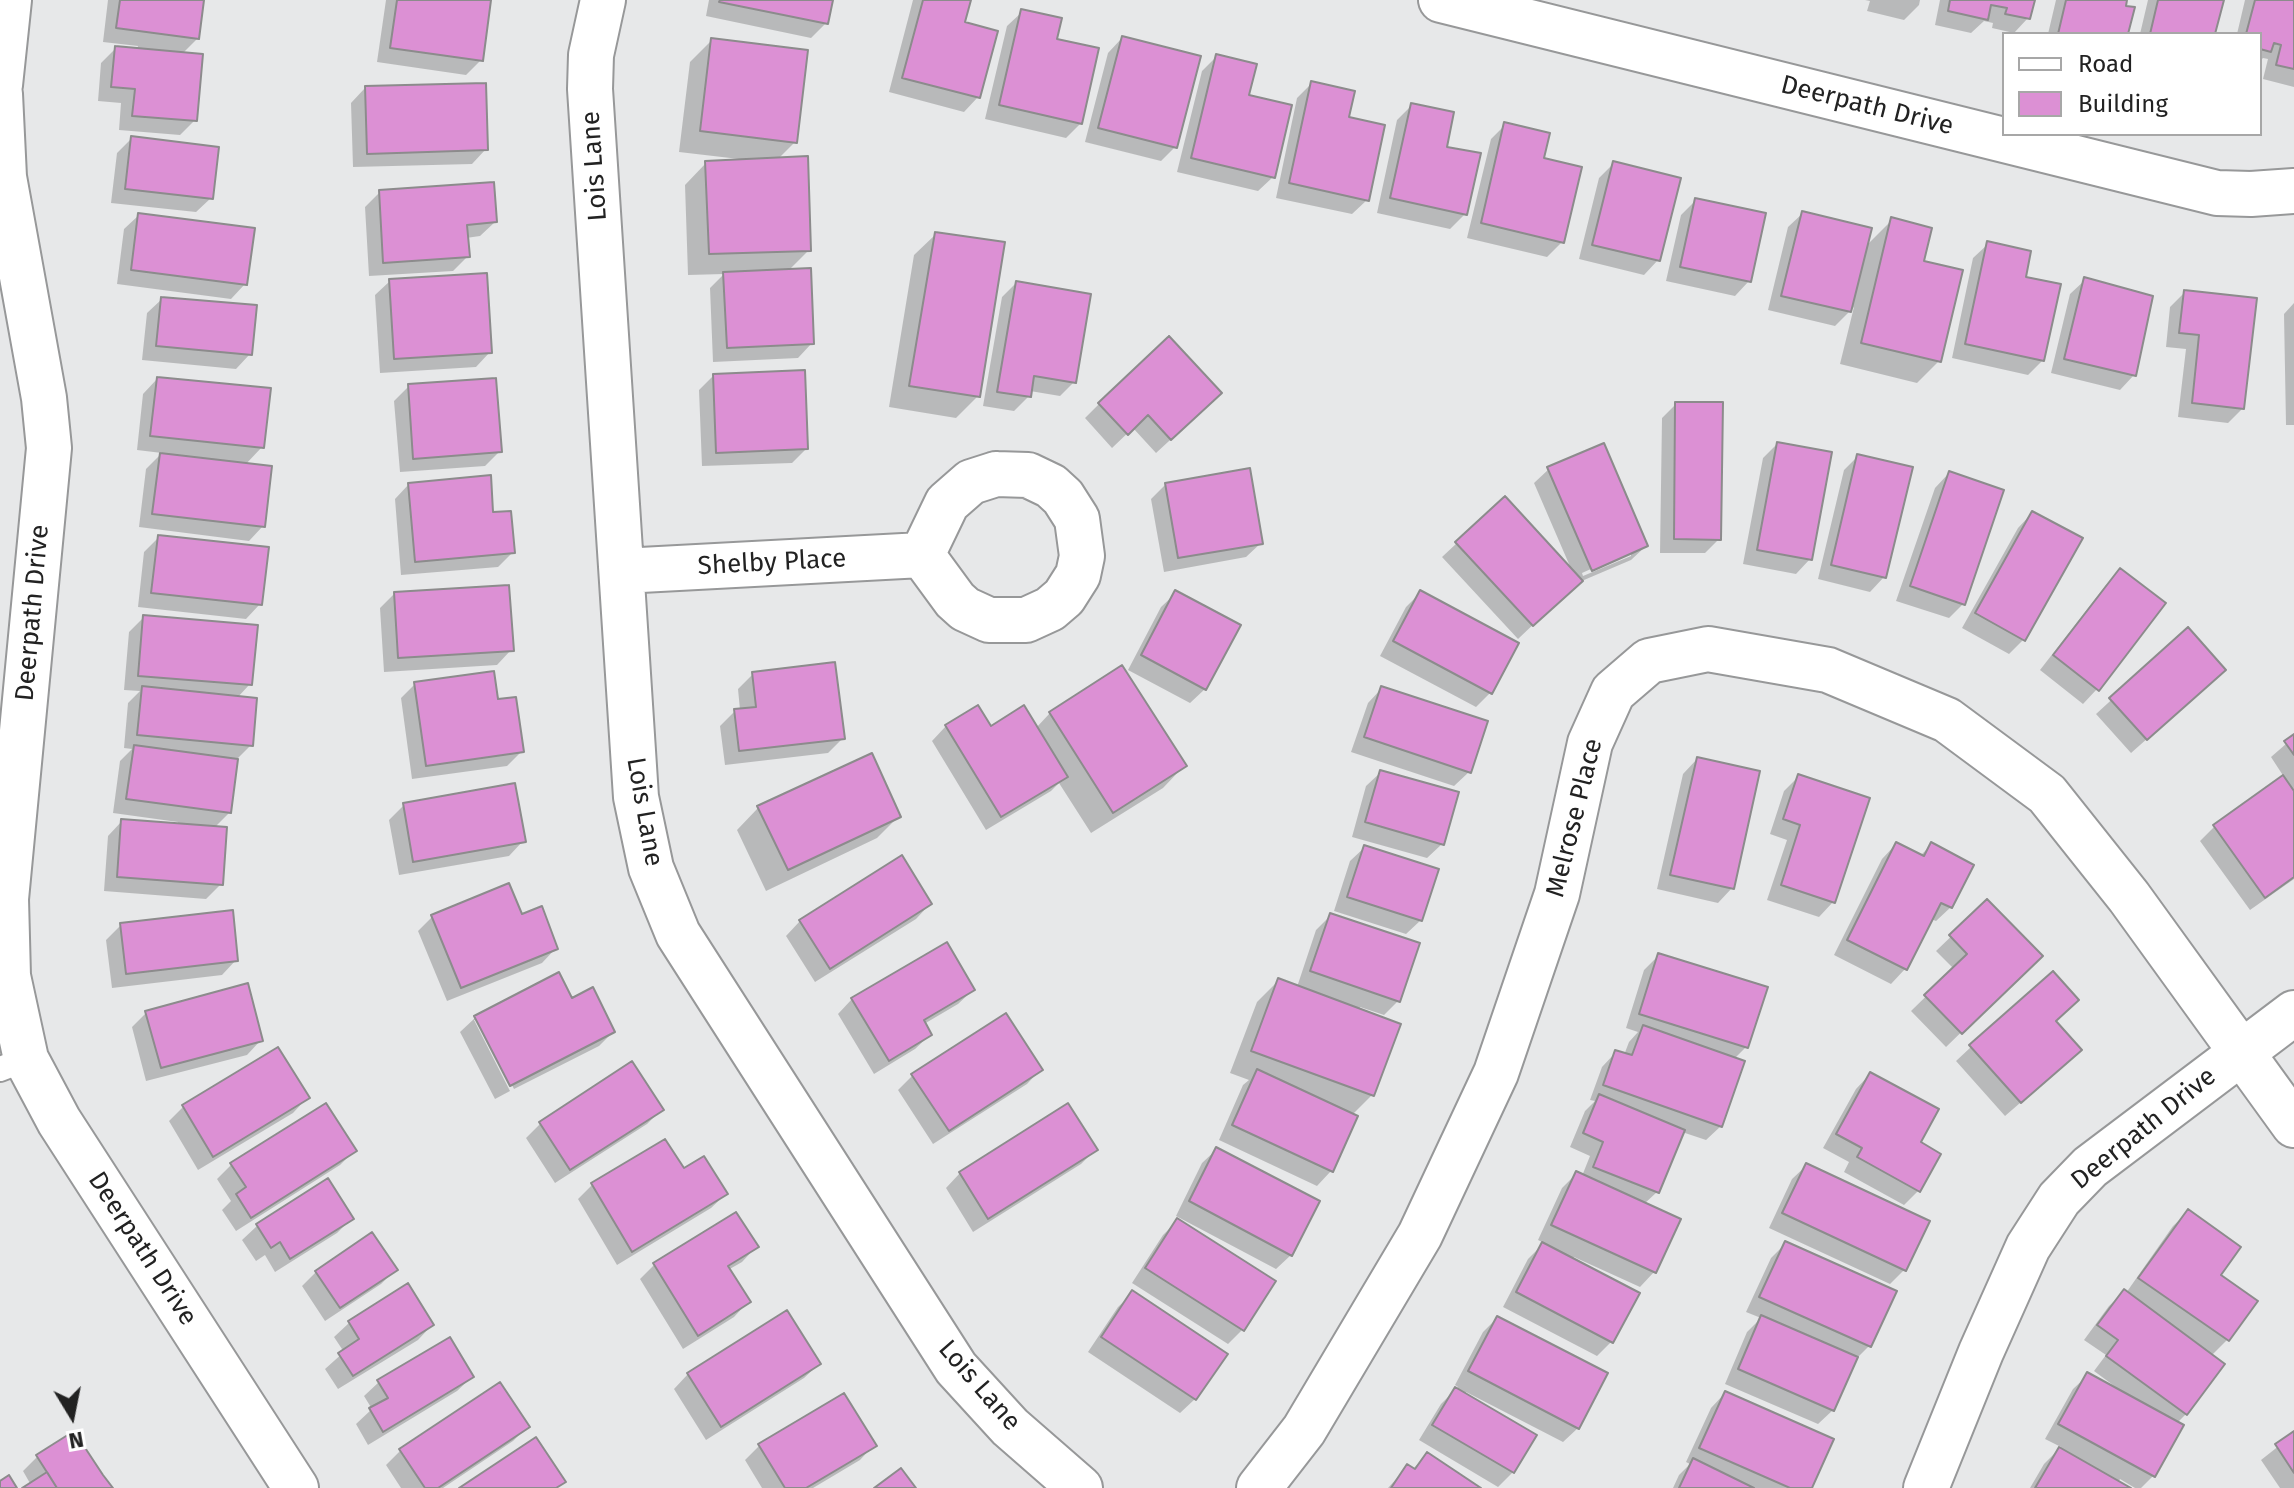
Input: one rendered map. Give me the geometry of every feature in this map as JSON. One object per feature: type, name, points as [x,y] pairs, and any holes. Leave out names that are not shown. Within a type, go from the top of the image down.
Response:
[{"type":"street","points":[[0,85],[9,0]]},
{"type":"street","name":"Lois Lane","points":[[603,0],[591,55],[590,89],[636,797],[651,868],[678,934],[956,1368],[1010,1427],[1080,1488]]},
{"type":"street","name":"Deerpath Drive","points":[[1441,0],[2217,193],[2294,191]]},
{"type":"street","name":"Deerpath Drive","points":[[0,94],[4,177],[44,398],[49,448],[6,899],[13,1064],[59,1121],[296,1488]]},
{"type":"street","name":"Shelby Place","points":[[622,571],[922,555]]},
{"type":"street","name":"Melrose Place","points":[[1259,1488],[1304,1430],[1420,1235],[1502,1058],[1557,894],[1590,743],[1613,692],[1649,661],[1708,649],[1828,670],[1947,720],[2047,794],[2137,908],[2294,1125]]},
{"type":"street","name":"Deerpath Drive","points":[[1926,1488],[2028,1247],[2059,1199],[2090,1167],[2294,1013]]},
{"type":"building","points":[[120,0],[204,0],[199,39],[116,28]]},
{"type":"building","points":[[397,0],[491,0],[483,61],[390,48]]},
{"type":"building","points":[[720,0],[833,0],[828,24]]},
{"type":"building","points":[[923,0],[971,0],[965,22],[998,31],[980,98],[902,78]]},
{"type":"building","points":[[1950,0],[2035,0],[2030,19],[2005,14],[2007,8],[1991,5],[1988,20],[1948,11]]},
{"type":"building","points":[[2066,0],[2127,0],[2126,6],[2135,7],[2129,32],[2058,32]]},
{"type":"building","points":[[2158,0],[2224,0],[2216,32],[2150,32]]},
{"type":"building","points":[[2255,0],[2294,0],[2294,69],[2276,65],[2281,45],[2274,43],[2271,52],[2262,50],[2262,32],[2247,32]]},
{"type":"building","points":[[1021,9],[1062,18],[1057,39],[1099,48],[1082,124],[999,105]]},
{"type":"building","points":[[1122,36],[1201,56],[1177,148],[1098,128]]},
{"type":"building","points":[[711,38],[808,50],[797,143],[700,131]]},
{"type":"building","points":[[115,46],[203,54],[197,121],[132,116],[135,89],[111,87]]},
{"type":"building","points":[[1216,54],[1257,64],[1249,95],[1292,105],[1275,178],[1191,158]]},
{"type":"building","points":[[1311,81],[1355,91],[1349,117],[1385,125],[1369,201],[1289,183]]},
{"type":"building","points":[[486,83],[488,150],[367,154],[365,86]]},
{"type":"building","points":[[1411,103],[1454,112],[1447,147],[1481,153],[1467,215],[1390,198]]},
{"type":"building","points":[[1504,122],[1550,133],[1544,158],[1582,167],[1564,243],[1481,223]]},
{"type":"building","points":[[131,136],[219,147],[213,199],[125,189]]},
{"type":"building","points":[[808,156],[811,251],[709,254],[705,161]]},
{"type":"building","points":[[1613,161],[1681,178],[1660,261],[1592,245]]},
{"type":"building","points":[[494,182],[497,222],[467,225],[470,257],[383,263],[379,190]]},
{"type":"building","points":[[1695,198],[1766,213],[1751,282],[1680,267]]},
{"type":"building","points":[[1802,211],[1872,228],[1851,312],[1781,296]]},
{"type":"building","points":[[138,213],[255,228],[247,285],[131,270]]},
{"type":"building","points":[[1891,217],[1932,228],[1924,261],[1963,270],[1941,362],[1861,343]]},
{"type":"building","points":[[935,232],[1005,242],[980,397],[909,386]]},
{"type":"building","points":[[1987,241],[2031,251],[2026,277],[2061,284],[2044,361],[1965,344]]},
{"type":"building","points":[[811,268],[814,344],[727,348],[723,272]]},
{"type":"building","points":[[487,273],[492,353],[394,359],[389,279]]},
{"type":"building","points":[[2084,277],[2153,296],[2136,376],[2064,359]]},
{"type":"building","points":[[1016,281],[1091,294],[1076,383],[1034,376],[1031,397],[997,392]]},
{"type":"building","points":[[2184,290],[2257,298],[2244,409],[2192,403],[2199,335],[2179,333]]},
{"type":"building","points":[[161,297],[257,305],[252,355],[156,346]]},
{"type":"building","points":[[1169,336],[1222,393],[1171,440],[1148,415],[1128,435],[1098,403]]},
{"type":"building","points":[[805,370],[808,449],[716,453],[713,374]]},
{"type":"building","points":[[157,377],[271,388],[264,448],[150,436]]},
{"type":"building","points":[[496,378],[502,452],[413,459],[408,384]]},
{"type":"building","points":[[1675,402],[1723,402],[1721,540],[1674,539]]},
{"type":"building","points":[[1777,442],[1832,452],[1812,560],[1757,550]]},
{"type":"building","points":[[1604,443],[1648,546],[1592,571],[1547,467]]},
{"type":"building","points":[[160,453],[272,466],[265,527],[152,514]]},
{"type":"building","points":[[1857,454],[1913,467],[1886,578],[1831,565]]},
{"type":"building","points":[[1250,468],[1263,544],[1178,558],[1165,483]]},
{"type":"building","points":[[1949,471],[2004,490],[1965,605],[1910,586]]},
{"type":"building","points":[[491,475],[493,512],[511,511],[515,553],[415,562],[408,483]]},
{"type":"building","points":[[1505,496],[1583,581],[1533,626],[1455,542]]},
{"type":"building","points":[[2032,511],[2083,538],[2025,641],[1975,613]]},
{"type":"building","points":[[158,535],[269,547],[262,605],[151,593]]},
{"type":"building","points":[[2120,568],[2166,603],[2099,691],[2053,655]]},
{"type":"building","points":[[509,585],[514,651],[398,658],[394,592]]},
{"type":"building","points":[[1175,590],[1241,625],[1206,690],[1141,655]]},
{"type":"building","points":[[1420,590],[1519,643],[1492,694],[1393,641]]},
{"type":"building","points":[[143,615],[258,625],[252,685],[138,676]]},
{"type":"building","points":[[2188,627],[2226,670],[2147,740],[2109,698]]},
{"type":"building","points":[[835,662],[845,739],[739,751],[734,709],[756,707],[752,672]]},
{"type":"building","points":[[1122,665],[1187,766],[1113,813],[1049,712]]},
{"type":"building","points":[[494,671],[498,699],[516,697],[524,752],[426,766],[414,682]]},
{"type":"building","points":[[142,686],[257,698],[253,746],[137,735]]},
{"type":"building","points":[[1381,686],[1488,721],[1471,773],[1364,737]]},
{"type":"building","points":[[978,705],[991,726],[1024,705],[1068,777],[1001,817],[945,725]]},
{"type":"building","points":[[2294,734],[2294,755],[2284,741]]},
{"type":"building","points":[[134,745],[238,759],[231,813],[126,799]]},
{"type":"building","points":[[872,753],[901,817],[788,870],[757,806]]},
{"type":"building","points":[[1697,757],[1760,771],[1734,889],[1670,875]]},
{"type":"building","points":[[1380,770],[1459,792],[1444,845],[1365,822]]},
{"type":"building","points":[[1798,774],[1870,798],[1835,903],[1781,885],[1800,825],[1783,819]]},
{"type":"building","points":[[2283,775],[2294,791],[2294,877],[2265,898],[2213,825]]},
{"type":"building","points":[[515,783],[526,842],[413,862],[403,803]]},
{"type":"building","points":[[121,819],[227,827],[223,885],[117,877]]},
{"type":"building","points":[[1896,842],[1924,856],[1931,842],[1974,865],[1952,908],[1941,903],[1907,970],[1847,940]]},
{"type":"building","points":[[1364,845],[1439,869],[1422,921],[1347,897]]},
{"type":"building","points":[[902,855],[932,904],[830,969],[799,920]]},
{"type":"building","points":[[509,883],[522,914],[542,906],[558,949],[461,988],[431,915]]},
{"type":"building","points":[[1987,899],[2043,956],[1962,1034],[1924,995],[1967,954],[1949,935]]},
{"type":"building","points":[[233,910],[238,961],[126,974],[120,923]]},
{"type":"building","points":[[1330,913],[1420,943],[1400,1002],[1310,971]]},
{"type":"building","points":[[947,942],[975,990],[924,1020],[932,1035],[889,1061],[851,998]]},
{"type":"building","points":[[1658,953],[1768,987],[1748,1048],[1639,1014]]},
{"type":"building","points":[[2053,971],[2079,1000],[2056,1021],[2082,1050],[2021,1103],[1969,1045]]},
{"type":"building","points":[[559,972],[572,998],[593,987],[615,1032],[510,1086],[474,1016]]},
{"type":"building","points":[[1278,978],[1401,1024],[1374,1096],[1251,1051]]},
{"type":"building","points":[[248,983],[263,1041],[161,1068],[145,1011]]},
{"type":"building","points":[[1006,1013],[1043,1070],[949,1131],[911,1074]]},
{"type":"building","points":[[1643,1025],[1745,1061],[1722,1127],[1603,1085],[1615,1050],[1632,1055]]},
{"type":"building","points":[[278,1047],[310,1098],[213,1157],[182,1105]]},
{"type":"building","points":[[632,1061],[664,1110],[570,1170],[539,1122]]},
{"type":"building","points":[[1257,1069],[1358,1116],[1333,1172],[1232,1125]]},
{"type":"building","points":[[1870,1072],[1939,1109],[1921,1142],[1941,1154],[1920,1192],[1857,1157],[1862,1148],[1836,1134]]},
{"type":"building","points":[[1599,1094],[1685,1130],[1659,1193],[1593,1167],[1603,1142],[1583,1133]]},
{"type":"building","points":[[326,1103],[357,1151],[251,1218],[236,1194],[246,1187],[230,1163]]},
{"type":"building","points":[[1068,1103],[1098,1150],[988,1219],[959,1172]]},
{"type":"building","points":[[665,1139],[684,1168],[704,1156],[728,1194],[632,1252],[591,1183]]},
{"type":"building","points":[[1216,1147],[1320,1201],[1292,1256],[1189,1201]]},
{"type":"building","points":[[1806,1163],[1930,1221],[1906,1271],[1782,1213]]},
{"type":"building","points":[[1576,1171],[1681,1219],[1656,1273],[1551,1225]]},
{"type":"building","points":[[328,1178],[354,1219],[290,1259],[280,1242],[271,1248],[256,1224]]},
{"type":"building","points":[[2188,1209],[2241,1247],[2221,1275],[2258,1301],[2229,1341],[2138,1278]]},
{"type":"building","points":[[736,1212],[759,1247],[728,1266],[751,1302],[698,1336],[653,1263]]},
{"type":"building","points":[[1177,1218],[1276,1281],[1244,1331],[1145,1268]]},
{"type":"building","points":[[372,1232],[398,1270],[340,1308],[315,1271]]},
{"type":"building","points":[[1785,1241],[1897,1291],[1871,1347],[1759,1297]]},
{"type":"building","points":[[1542,1242],[1640,1293],[1613,1343],[1516,1292]]},
{"type":"building","points":[[408,1283],[434,1325],[353,1376],[338,1353],[359,1339],[348,1321]]},
{"type":"building","points":[[2124,1289],[2225,1364],[2187,1415],[2106,1356],[2118,1340],[2097,1325]]},
{"type":"building","points":[[1132,1290],[1228,1354],[1196,1400],[1101,1337]]},
{"type":"building","points":[[787,1310],[821,1364],[721,1427],[687,1373]]},
{"type":"building","points":[[1761,1315],[1858,1357],[1834,1411],[1738,1369]]},
{"type":"building","points":[[1497,1316],[1608,1373],[1579,1429],[1468,1371]]},
{"type":"building","points":[[450,1337],[474,1377],[383,1432],[369,1408],[388,1398],[377,1380]]},
{"type":"building","points":[[2087,1372],[2184,1425],[2155,1477],[2058,1424]]},
{"type":"building","points":[[500,1382],[530,1427],[438,1488],[425,1488],[399,1449]]},
{"type":"building","points":[[1455,1387],[1537,1435],[1514,1473],[1432,1425]]},
{"type":"building","points":[[1725,1391],[1834,1439],[1812,1488],[1790,1488],[1699,1448]]},
{"type":"building","points":[[844,1393],[877,1446],[806,1488],[785,1488],[758,1444]]},
{"type":"building","points":[[74,1431],[113,1488],[57,1488],[36,1455]]},
{"type":"building","points":[[2294,1431],[2294,1473],[2275,1444]]},
{"type":"building","points":[[536,1437],[566,1482],[556,1488],[459,1488]]},
{"type":"building","points":[[2059,1447],[2131,1488],[2035,1488]]},
{"type":"building","points":[[1427,1452],[1481,1488],[1391,1488],[1407,1464],[1415,1469]]},
{"type":"building","points":[[1693,1458],[1754,1488],[1679,1488]]},
{"type":"building","points":[[901,1468],[916,1488],[874,1488]]},
{"type":"building","points":[[47,1472],[57,1488],[22,1488]]},
{"type":"building","points":[[9,1475],[17,1488],[0,1488],[0,1481]]}]
